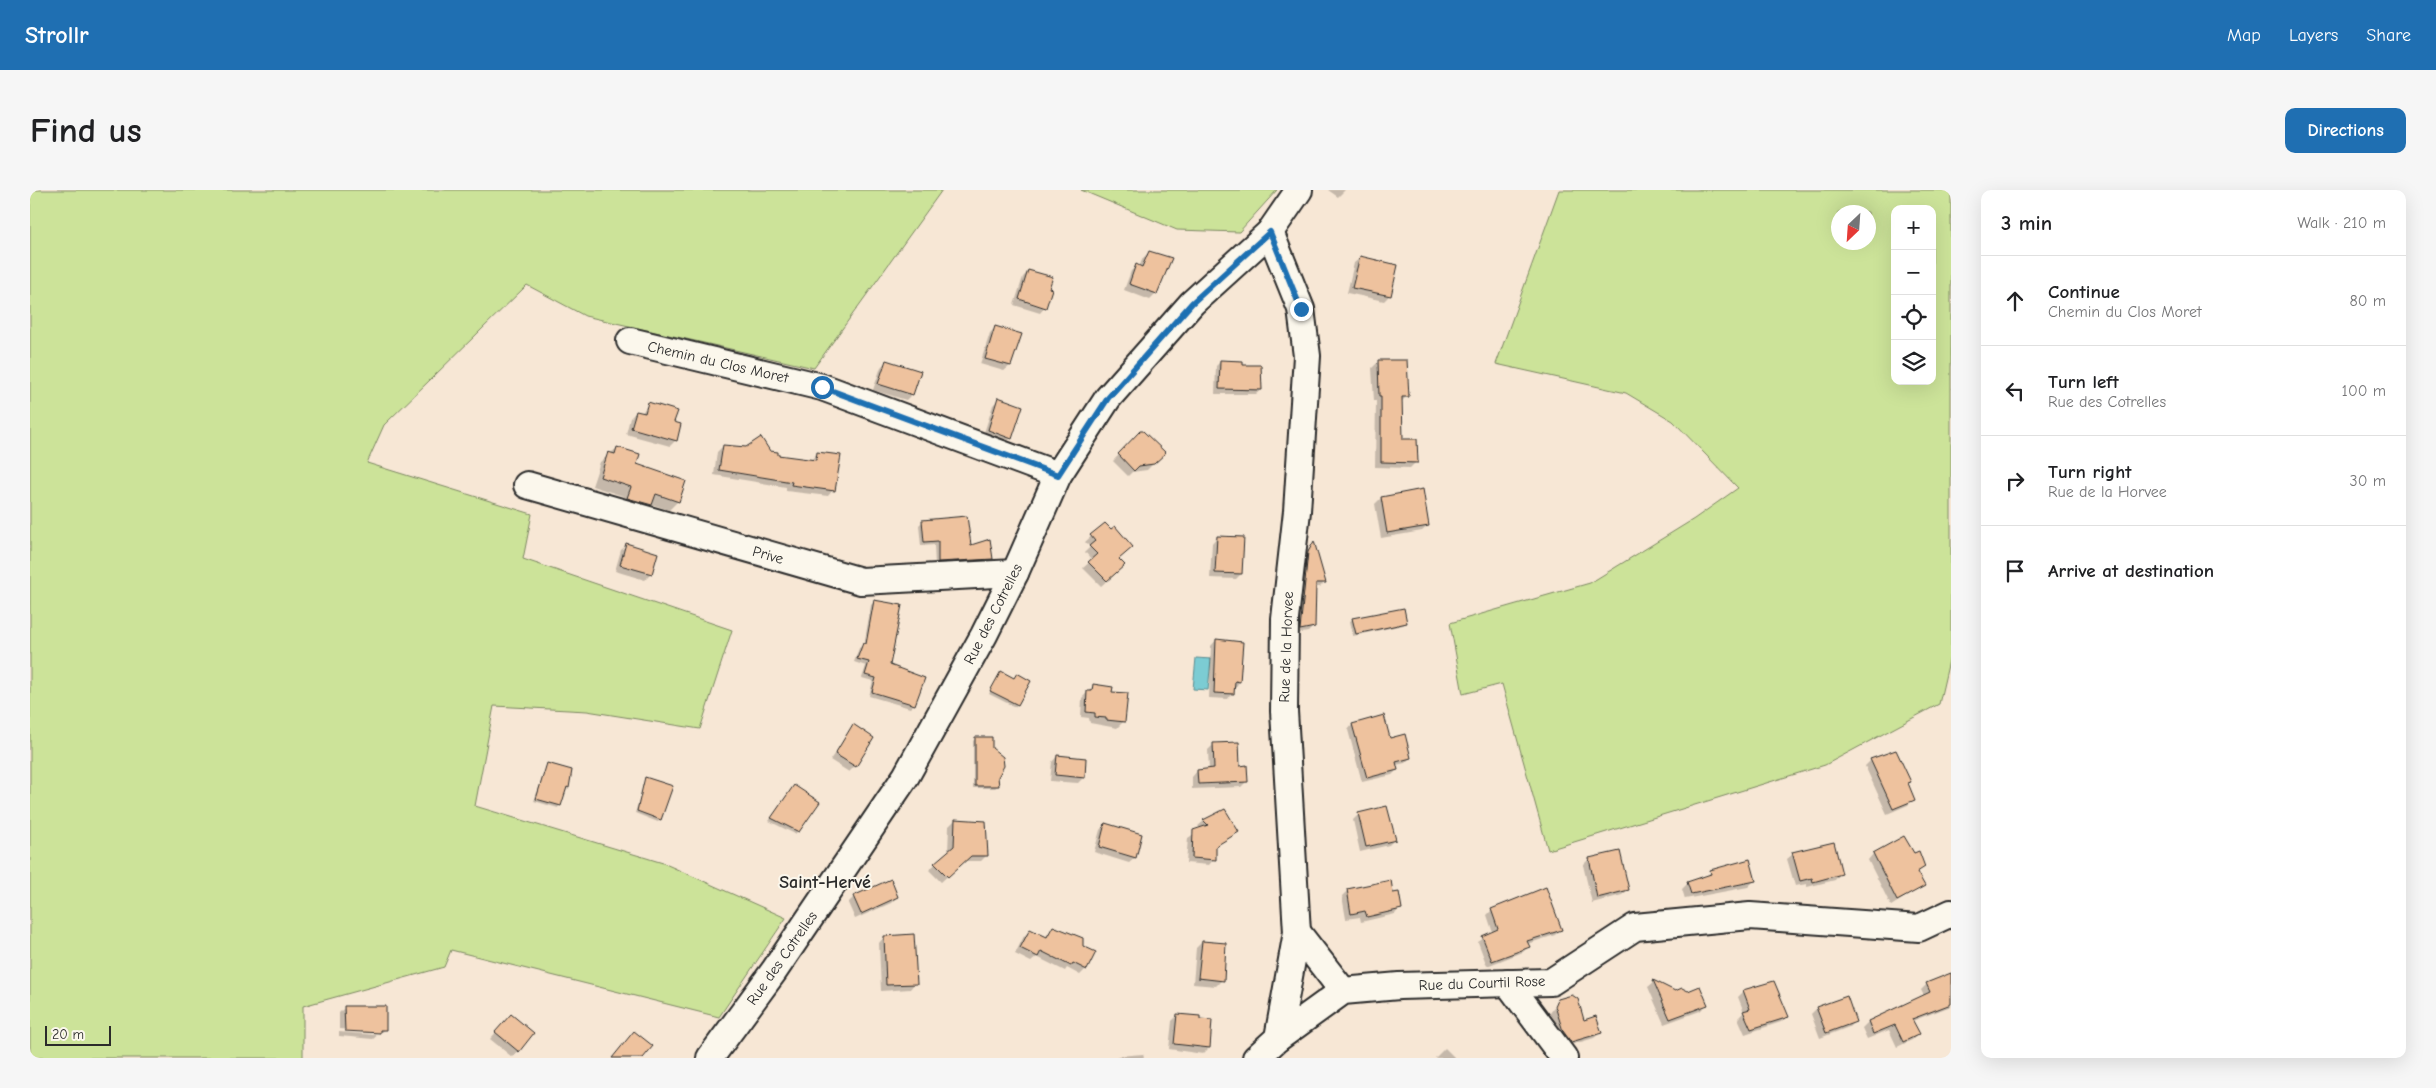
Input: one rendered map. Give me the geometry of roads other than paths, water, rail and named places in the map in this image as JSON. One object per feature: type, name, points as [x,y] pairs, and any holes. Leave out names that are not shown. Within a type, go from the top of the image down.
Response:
[{"type":"street","name":"Rue des Cotrelles","points":[[710,1058],[774,971],[906,776],[984,635],[1015,574],[1058,475],[1108,398],[1192,303],[1270,232],[1299,190]]},
{"type":"street","name":"Rue de la Horvee","points":[[1270,232],[1301,309],[1307,356],[1297,511],[1284,619],[1284,712],[1298,932],[1278,1038]]},
{"type":"street","name":"Chemin du Clos Moret","points":[[630,341],[822,387],[1058,475]]},
{"type":"street","name":"Prive","points":[[527,485],[861,582],[1015,574]]},
{"type":"street","name":"Rue du Courtil Rose","points":[[1343,991],[1399,986],[1551,982],[1635,927],[1750,916],[1919,928],[1951,913]]},
{"type":"street","points":[[1256,1058],[1278,1038],[1343,991],[1298,932]]},
{"type":"street","points":[[1508,983],[1564,1058]]},
{"type":"water","points":[[1196,658],[1211,659],[1208,690],[1193,689]]},
{"type":"district","name":"Saint-Hervé","points":[[825,882]]}]
